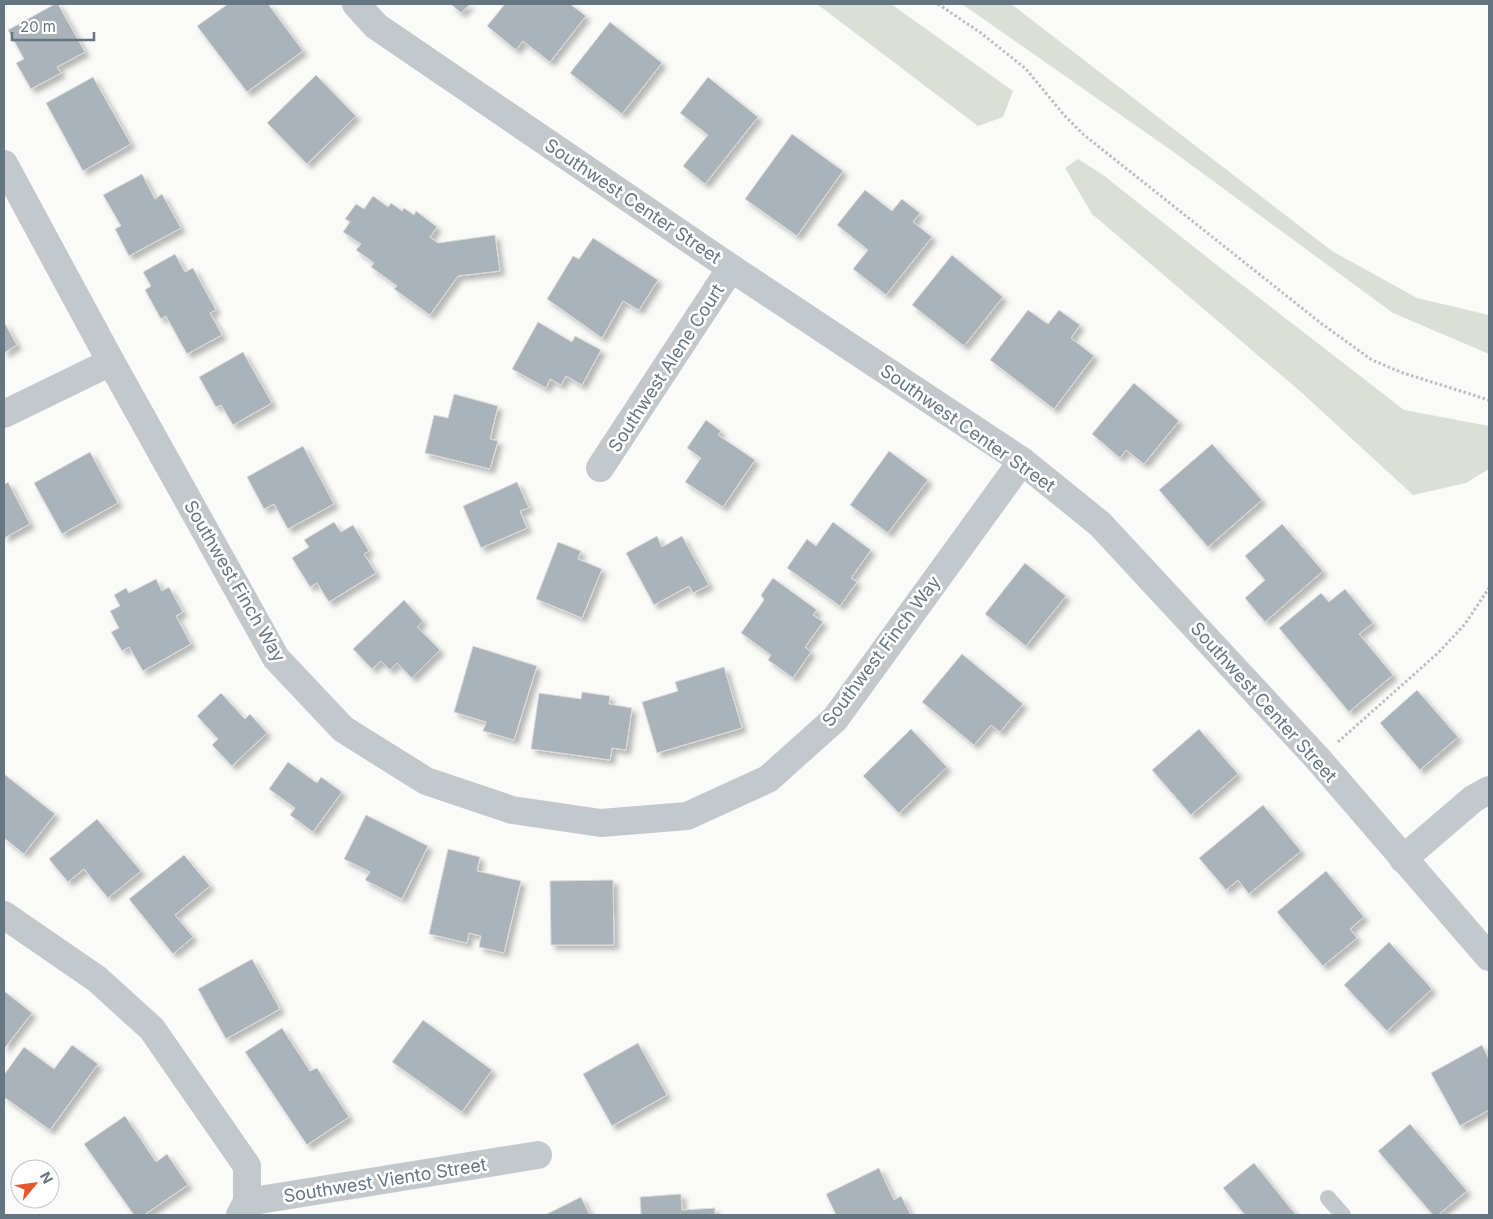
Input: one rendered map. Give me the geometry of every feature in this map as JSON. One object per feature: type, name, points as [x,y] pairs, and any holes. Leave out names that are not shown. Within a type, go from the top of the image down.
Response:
[{"type":"street","name":"Southwest Center Street","points":[[356,4],[376,26],[731,268],[1022,460],[1100,524],[1318,759],[1489,958]]},
{"type":"street","name":"Southwest Finch Way","points":[[4,164],[111,362],[276,658],[343,728],[426,780],[512,810],[600,823],[687,816],[768,779],[835,719],[1022,460]]},
{"type":"street","name":"Southwest Alene Court","points":[[600,468],[731,268]]},
{"type":"street","points":[[4,414],[111,362]]},
{"type":"street","points":[[1403,859],[1473,799],[1489,790]]},
{"type":"street","points":[[4,915],[97,979],[152,1029],[247,1166],[244,1208]]},
{"type":"street","name":"Southwest Viento Street","points":[[244,1208],[538,1155]]},
{"type":"lane","points":[[1328,1198],[1343,1215]]},
{"type":"path","points":[[938,4],[981,33],[1026,69],[1064,115],[1084,135],[1322,324],[1372,360],[1403,373],[1489,400]]},
{"type":"path","points":[[1318,759],[1438,653],[1465,624],[1489,588]]},
{"type":"shaded area","points":[[817,4],[891,4],[1013,91],[1003,117],[978,126]]},
{"type":"shaded area","points":[[962,4],[1011,4],[1332,251],[1417,298],[1489,315],[1489,354],[1393,313],[1175,153]]},
{"type":"shaded area","points":[[1078,159],[1103,175],[1404,410],[1489,426],[1489,469],[1466,483],[1413,495],[1301,392],[1092,214],[1065,168]]},
{"type":"building","points":[[58,4],[85,52],[57,67],[61,73],[31,89],[16,63],[24,59],[8,30]]},
{"type":"building","points":[[228,4],[268,4],[303,51],[247,92],[197,26]]},
{"type":"building","points":[[451,4],[470,4],[461,13]]},
{"type":"building","points":[[505,4],[570,4],[586,16],[550,62],[523,41],[516,50],[487,26]]},
{"type":"building","points":[[610,22],[662,63],[622,114],[570,73]]},
{"type":"building","points":[[316,75],[356,116],[307,164],[267,123]]},
{"type":"building","points":[[93,77],[131,144],[83,171],[46,103]]},
{"type":"building","points":[[708,77],[758,117],[705,184],[683,166],[708,135],[680,113]]},
{"type":"building","points":[[792,134],[843,171],[797,236],[745,199]]},
{"type":"building","points":[[142,174],[155,199],[162,194],[181,228],[129,256],[115,229],[121,226],[103,195]]},
{"type":"building","points":[[865,190],[892,211],[902,199],[920,213],[913,222],[932,237],[886,295],[853,269],[868,250],[837,225]]},
{"type":"building","points":[[373,196],[388,207],[391,203],[402,211],[404,208],[414,215],[416,211],[437,227],[430,237],[438,243],[495,235],[500,271],[458,276],[430,315],[394,289],[397,286],[371,267],[374,263],[356,250],[361,244],[343,232],[350,222],[345,219],[356,204],[364,209]]},
{"type":"building","points":[[593,238],[658,280],[639,310],[623,301],[602,338],[547,299],[573,256],[579,259]]},
{"type":"building","points":[[175,254],[185,272],[193,268],[216,310],[210,313],[222,335],[187,354],[166,316],[161,319],[145,290],[151,286],[143,272]]},
{"type":"building","points":[[952,255],[1003,297],[964,346],[912,305]]},
{"type":"building","points":[[1028,310],[1048,324],[1059,310],[1080,325],[1071,338],[1094,356],[1054,409],[990,360]]},
{"type":"building","points":[[4,322],[17,345],[4,353]]},
{"type":"building","points":[[538,322],[572,342],[575,336],[601,350],[582,385],[566,376],[561,385],[550,379],[546,388],[512,369]]},
{"type":"building","points":[[243,352],[272,403],[233,425],[221,405],[216,407],[199,377]]},
{"type":"building","points":[[1134,383],[1179,421],[1144,464],[1126,450],[1120,458],[1092,434]]},
{"type":"building","points":[[454,394],[498,406],[490,439],[498,441],[490,469],[425,453],[434,415],[448,418]]},
{"type":"building","points":[[706,420],[721,431],[718,435],[755,460],[723,507],[685,482],[701,458],[687,448]]},
{"type":"building","points":[[1212,444],[1262,500],[1208,547],[1159,490]]},
{"type":"building","points":[[303,446],[334,504],[288,529],[274,504],[264,509],[247,477]]},
{"type":"building","points":[[889,451],[928,480],[888,533],[850,505]]},
{"type":"building","points":[[90,452],[118,503],[62,534],[34,483]]},
{"type":"building","points":[[8,482],[30,524],[4,538],[4,485]]},
{"type":"building","points":[[517,482],[529,508],[520,511],[527,528],[481,548],[463,506]]},
{"type":"building","points":[[334,522],[341,532],[353,525],[369,551],[364,554],[376,573],[329,602],[317,583],[310,587],[292,558],[309,547],[304,540]]},
{"type":"building","points":[[833,522],[871,550],[851,578],[857,582],[840,606],[787,568],[807,539],[816,546]]},
{"type":"building","points":[[1282,524],[1323,571],[1265,622],[1245,598],[1265,580],[1245,556]]},
{"type":"building","points":[[657,536],[662,547],[682,536],[709,585],[693,593],[689,586],[654,605],[626,553]]},
{"type":"building","points":[[558,542],[581,551],[578,559],[602,569],[582,618],[536,599]]},
{"type":"building","points":[[1025,563],[1066,596],[1026,646],[985,614]]},
{"type":"building","points":[[773,578],[817,610],[813,615],[823,622],[805,647],[811,652],[793,678],[768,660],[771,655],[741,633],[764,600],[761,595]]},
{"type":"building","points":[[156,579],[162,591],[169,587],[183,612],[176,616],[191,644],[143,671],[129,647],[122,651],[111,632],[119,628],[110,611],[120,606],[114,595],[126,588],[129,593]]},
{"type":"building","points":[[1345,589],[1373,623],[1359,634],[1393,675],[1349,712],[1279,628],[1321,593],[1329,602]]},
{"type":"building","points":[[404,600],[423,621],[417,627],[440,650],[412,678],[397,663],[390,670],[381,661],[372,669],[353,649]]},
{"type":"building","points":[[473,646],[537,666],[514,740],[483,731],[486,722],[454,712]]},
{"type":"building","points":[[962,654],[1023,704],[1000,732],[991,725],[974,745],[922,702]]},
{"type":"building","points":[[724,667],[742,728],[657,753],[642,702],[678,691],[675,682]]},
{"type":"building","points":[[1417,690],[1458,737],[1420,770],[1380,723]]},
{"type":"building","points":[[582,692],[610,696],[609,704],[632,708],[626,750],[612,748],[610,760],[531,749],[539,693],[581,699]]},
{"type":"building","points":[[221,693],[245,719],[250,714],[267,733],[232,766],[212,745],[218,739],[197,716]]},
{"type":"building","points":[[911,729],[947,767],[899,813],[863,776]]},
{"type":"building","points":[[1199,729],[1238,774],[1191,815],[1152,770]]},
{"type":"building","points":[[288,762],[317,783],[321,777],[342,792],[313,832],[290,815],[295,808],[269,789]]},
{"type":"building","points":[[4,774],[55,814],[24,854],[4,838]]},
{"type":"building","points":[[1263,805],[1301,851],[1249,894],[1238,880],[1226,890],[1199,858]]},
{"type":"building","points":[[366,815],[428,846],[402,899],[365,880],[370,872],[344,859]]},
{"type":"building","points":[[97,819],[141,871],[108,898],[84,869],[68,882],[49,859]]},
{"type":"building","points":[[448,849],[480,857],[477,871],[521,881],[504,953],[479,947],[481,936],[469,933],[467,943],[429,934]]},
{"type":"building","points":[[184,855],[210,886],[175,915],[193,937],[173,954],[129,899]]},
{"type":"building","points":[[1326,871],[1364,917],[1350,929],[1357,938],[1323,966],[1277,912]]},
{"type":"building","points":[[613,880],[614,945],[551,945],[550,881]]},
{"type":"building","points":[[1389,942],[1432,989],[1387,1031],[1344,985]]},
{"type":"building","points":[[252,959],[280,1009],[226,1039],[198,989]]},
{"type":"building","points":[[4,991],[32,1013],[4,1049]]},
{"type":"building","points":[[423,1020],[492,1070],[462,1112],[392,1062]]},
{"type":"building","points":[[282,1028],[310,1071],[317,1068],[349,1117],[307,1145],[245,1052]]},
{"type":"building","points":[[638,1043],[667,1095],[612,1126],[583,1074]]},
{"type":"building","points":[[72,1045],[98,1064],[50,1130],[4,1097],[4,1075],[24,1047],[54,1069]]},
{"type":"building","points":[[1482,1045],[1489,1059],[1489,1110],[1460,1126],[1431,1073]]},
{"type":"building","points":[[125,1116],[156,1162],[167,1154],[188,1185],[144,1215],[134,1215],[84,1144]]},
{"type":"building","points":[[1410,1124],[1467,1191],[1438,1215],[1433,1215],[1378,1151]]},
{"type":"building","points":[[1254,1163],[1296,1215],[1245,1215],[1223,1188]]},
{"type":"building","points":[[879,1168],[894,1200],[901,1196],[911,1215],[836,1215],[826,1194]]},
{"type":"building","points":[[681,1194],[682,1210],[715,1208],[715,1215],[641,1215],[640,1197]]},
{"type":"building","points":[[581,1197],[590,1215],[545,1215]]}]
